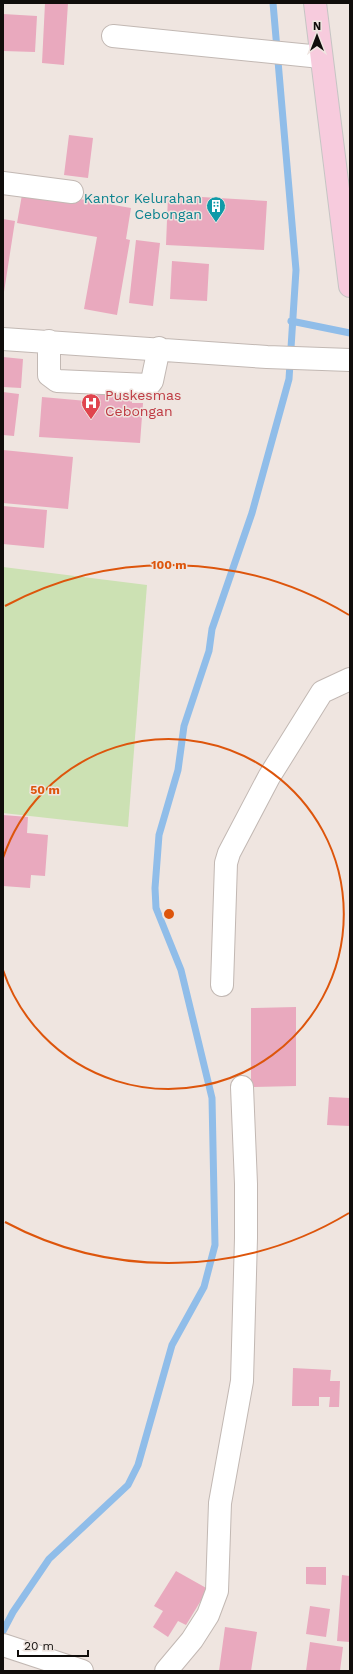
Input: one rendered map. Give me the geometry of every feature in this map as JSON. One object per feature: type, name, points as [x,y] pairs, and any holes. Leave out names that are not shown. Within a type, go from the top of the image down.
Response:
[{"type":"main road","points":[[315,3],[350,286]]},
{"type":"street","points":[[112,36],[322,57]]},
{"type":"street","points":[[3,183],[72,192]]},
{"type":"street","points":[[3,339],[159,348],[267,357],[350,360]]},
{"type":"street","points":[[49,342],[49,376],[57,381],[149,385],[152,381],[159,348]]},
{"type":"street","points":[[222,985],[226,863],[229,853],[269,777],[322,692],[350,679]]},
{"type":"street","points":[[166,1671],[200,1628],[208,1614],[217,1591],[220,1503],[242,1381],[246,1238],[246,1184],[242,1087]]},
{"type":"street","points":[[12,1647],[82,1671]]},
{"type":"green space","points":[[3,567],[147,585],[128,827],[3,813]]},
{"type":"building","points":[[45,3],[68,3],[64,65],[42,63]]},
{"type":"building","points":[[3,14],[37,16],[35,52],[3,51]]},
{"type":"building","points":[[69,135],[93,138],[88,178],[64,175]]},
{"type":"building","points":[[23,189],[131,208],[126,239],[130,240],[117,315],[84,309],[97,237],[17,223]]},
{"type":"building","name":"Kantor Kelurahan Cebongan","points":[[168,195],[267,201],[264,250],[166,245]]},
{"type":"building","points":[[3,219],[15,221],[4,292],[3,292]]},
{"type":"building","points":[[136,240],[160,243],[153,306],[129,303]]},
{"type":"building","points":[[172,261],[209,264],[207,301],[170,299]]},
{"type":"building","points":[[3,357],[23,359],[21,388],[3,387]]},
{"type":"building","name":"Puskesmas Cebongan","points":[[88,386],[132,388],[132,403],[143,403],[140,443],[39,437],[42,397],[87,401]]},
{"type":"building","points":[[3,392],[19,394],[14,436],[3,435]]},
{"type":"building","points":[[3,450],[73,457],[68,509],[3,503]]},
{"type":"building","points":[[3,506],[47,510],[44,548],[3,544]]},
{"type":"building","points":[[3,815],[28,817],[27,833],[48,835],[45,876],[31,875],[30,888],[3,886]]},
{"type":"building","points":[[296,1007],[296,1086],[251,1087],[251,1008]]},
{"type":"building","points":[[329,1097],[350,1098],[350,1126],[327,1125]]},
{"type":"building","points":[[293,1368],[331,1370],[330,1381],[340,1381],[339,1407],[329,1407],[330,1397],[319,1397],[319,1406],[292,1406]]},
{"type":"building","points":[[306,1567],[326,1567],[326,1585],[306,1584]]},
{"type":"building","points":[[176,1571],[208,1589],[186,1625],[178,1621],[168,1637],[153,1627],[163,1611],[154,1606]]},
{"type":"building","points":[[342,1575],[350,1576],[350,1642],[337,1641]]},
{"type":"building","points":[[310,1606],[330,1609],[326,1637],[306,1634]]},
{"type":"building","points":[[225,1627],[257,1632],[251,1671],[219,1671]]},
{"type":"building","points":[[310,1642],[343,1647],[340,1671],[306,1671]]},
{"type":"waterway","points":[[3,1631],[13,1612],[49,1559],[128,1485],[138,1465],[172,1345],[204,1287],[215,1245],[212,1098],[181,970],[156,908],[155,888],[159,835],[178,770],[184,726],[209,651],[212,629],[252,513],[289,379],[296,270],[273,3]]},
{"type":"waterway","points":[[291,321],[350,333]]},
{"type":"place","name":"Kantor Kelurahan Cebongan","points":[[216,223]]},
{"type":"place","name":"Puskesmas Cebongan","points":[[91,420]]}]
